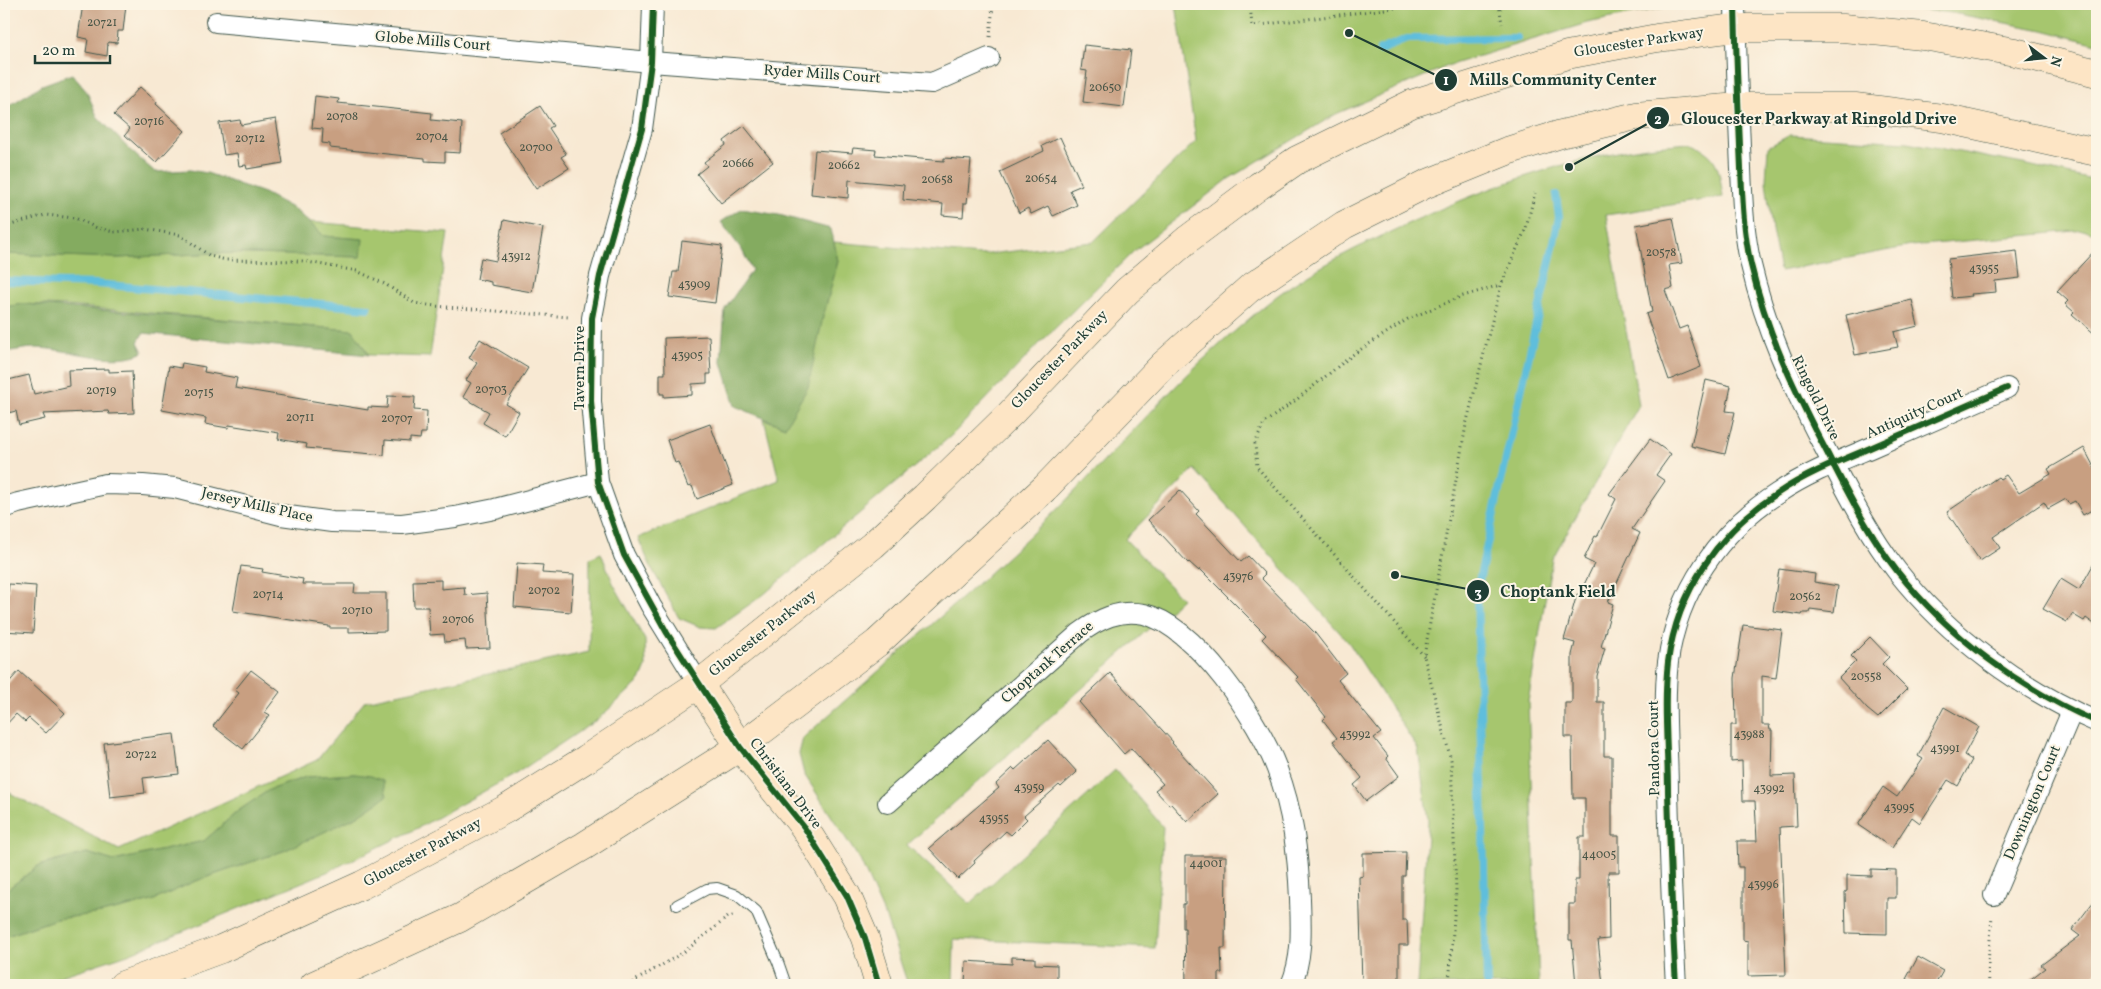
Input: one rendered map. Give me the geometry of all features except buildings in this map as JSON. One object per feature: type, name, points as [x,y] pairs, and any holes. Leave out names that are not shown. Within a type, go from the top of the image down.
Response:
[{"type":"main road","name":"Gloucester Parkway","points":[[123,985],[221,949],[362,885],[506,809],[586,759],[699,684],[873,545],[1004,419],[1127,291],[1188,239],[1297,160],[1411,104],[1567,55],[1657,38],[1735,16],[1923,36],[2015,52],[2097,73]]},
{"type":"main road","points":[[314,985],[460,918],[584,846],[740,747],[877,643],[1045,488],[1163,365],[1250,288],[1344,225],[1426,184],[1507,151],[1553,136],[1636,116],[1738,107],[1855,107],[1942,118],[2097,152]]},
{"type":"main road","name":"Christiana Drive","points":[[699,684],[740,747],[804,828],[847,896],[865,938],[879,985]]},
{"type":"street","name":"Tavern Drive","points":[[653,4],[651,62],[642,129],[600,276],[592,318],[591,401],[598,482],[624,555],[651,606],[699,684]]},
{"type":"street","name":"Ringold Drive","points":[[1735,16],[1741,193],[1745,229],[1751,265],[1770,331],[1798,396],[1866,525],[1896,570],[1923,601],[1948,626],[2033,690],[2097,722]]},
{"type":"street","name":"Globe Mills Court","points":[[216,22],[651,62]]},
{"type":"street","name":"Ryder Mills Court","points":[[651,62],[932,83],[989,58]]},
{"type":"street","name":"Antiquity Court","points":[[1833,464],[2007,388]]},
{"type":"street","name":"Pandora Court","points":[[1676,985],[1671,893],[1667,710],[1668,662],[1676,626],[1684,603],[1705,563],[1730,531],[1754,509],[1780,491],[1833,464]]},
{"type":"street","name":"Jersey Mills Place","points":[[4,508],[106,484],[142,485],[175,488],[281,515],[332,522],[402,524],[495,509],[598,482]]},
{"type":"street","name":"Choptank Terrace","points":[[888,803],[1080,633],[1099,619],[1121,613],[1144,614],[1164,623],[1185,638],[1232,688],[1257,726],[1277,768],[1290,812],[1298,857],[1300,955],[1291,985]]},
{"type":"street","name":"Downington Court","points":[[1994,895],[2072,711]]},
{"type":"lane","points":[[677,905],[707,889],[717,888],[737,895],[756,911],[786,985]]},
{"type":"path","points":[[989,58],[993,4]]},
{"type":"path","points":[[1250,4],[1252,26],[1425,4]]},
{"type":"path","points":[[1499,4],[1502,24]]},
{"type":"path","points":[[1449,985],[1456,890],[1451,760],[1424,656],[1466,425],[1500,285],[1526,228],[1535,193]]},
{"type":"path","points":[[4,227],[45,215],[75,218],[97,228],[114,232],[144,229],[180,235],[210,256],[226,260],[302,261],[357,271],[385,284],[414,303],[592,318]]},
{"type":"path","points":[[1424,656],[1257,467],[1255,444],[1264,423],[1355,353],[1408,319],[1460,297],[1500,285]]},
{"type":"path","points":[[1989,985],[1988,963],[1994,895]]},
{"type":"path","points":[[628,985],[684,952],[728,917],[738,918]]},
{"type":"green space","points":[[1176,4],[1682,4],[1587,23],[1450,65],[1336,114],[1230,178],[1134,251],[1040,343],[952,435],[763,595],[716,628],[700,627],[679,618],[650,565],[638,538],[779,480],[764,419],[785,427],[823,317],[838,261],[834,242],[980,255],[1093,242],[1196,141]]},
{"type":"green space","points":[[1864,4],[2097,4],[2097,44],[2043,30],[1952,13]]},
{"type":"green space","points":[[72,74],[87,92],[97,116],[130,150],[155,172],[190,170],[207,173],[264,193],[294,209],[324,236],[363,239],[361,257],[217,253],[118,258],[4,254],[4,109],[42,85]]},
{"type":"green space","points":[[1790,135],[1907,142],[2028,165],[2097,181],[2097,234],[2086,230],[1911,246],[1780,271],[1772,230],[1766,181],[1768,147]]},
{"type":"green space","points":[[1689,143],[1707,153],[1716,164],[1723,197],[1606,215],[1639,405],[1552,559],[1528,702],[1539,985],[1417,985],[1428,820],[1418,749],[1349,643],[1194,469],[1125,539],[1182,599],[907,845],[970,904],[1115,770],[1163,827],[1155,948],[954,939],[953,985],[908,985],[887,921],[860,860],[804,774],[799,754],[803,738],[1015,550],[1192,371],[1263,307],[1291,286],[1322,266],[1415,220],[1474,195],[1535,173],[1597,156]]},
{"type":"green space","points":[[741,209],[779,215],[831,229],[838,261],[823,317],[808,387],[785,427],[735,406],[721,359],[725,309],[752,270],[742,250],[721,222]]},
{"type":"green space","points":[[309,222],[448,233],[430,357],[369,355],[352,330],[68,306],[23,304],[4,307],[4,254],[118,258],[217,253],[361,257],[362,239],[324,236]]},
{"type":"green space","points":[[23,304],[353,330],[369,355],[143,333],[138,342],[143,352],[119,358],[35,348],[4,352],[4,307]]},
{"type":"green space","points":[[601,553],[613,583],[645,640],[646,667],[640,681],[598,719],[517,773],[418,828],[327,872],[128,954],[34,985],[4,985],[4,937],[56,919],[101,913],[152,901],[193,882],[286,850],[355,774],[306,777],[269,790],[238,811],[204,841],[113,861],[87,853],[38,866],[4,892],[4,790],[119,850],[317,760],[365,701],[589,652],[590,558]]},
{"type":"green space","points":[[355,774],[371,776],[383,781],[387,796],[358,816],[286,850],[193,882],[152,901],[101,913],[56,919],[4,937],[4,892],[38,866],[87,853],[114,861],[204,841],[238,811],[269,790],[306,777]]},
{"type":"waterway","points":[[1380,50],[1407,39],[1517,38]]},
{"type":"waterway","points":[[1487,985],[1477,590],[1553,247],[1559,217],[1556,195]]},
{"type":"waterway","points":[[4,281],[96,284],[368,308]]},
{"type":"cycle path","points":[[653,4],[651,62],[642,129],[600,276],[592,318],[591,401],[598,482],[624,555],[667,633],[740,747],[804,827],[847,896],[865,938],[879,985]]},
{"type":"cycle path","points":[[1735,4],[1742,191],[1748,250],[1757,289],[1772,334],[1810,419],[1865,524],[1886,556],[1917,595],[1963,639],[1988,659],[2041,694],[2097,722]]},
{"type":"cycle path","points":[[1676,985],[1670,865],[1666,695],[1668,662],[1673,636],[1691,588],[1704,566],[1737,526],[1757,508],[1789,486],[1835,463],[2007,388]]},
{"type":"place","name":"Mills Community Center","points":[[1349,33]]},
{"type":"place","name":"Gloucester Parkway at Ringold Drive","points":[[1569,167]]},
{"type":"place","name":"Choptank Field","points":[[1395,575]]}]
